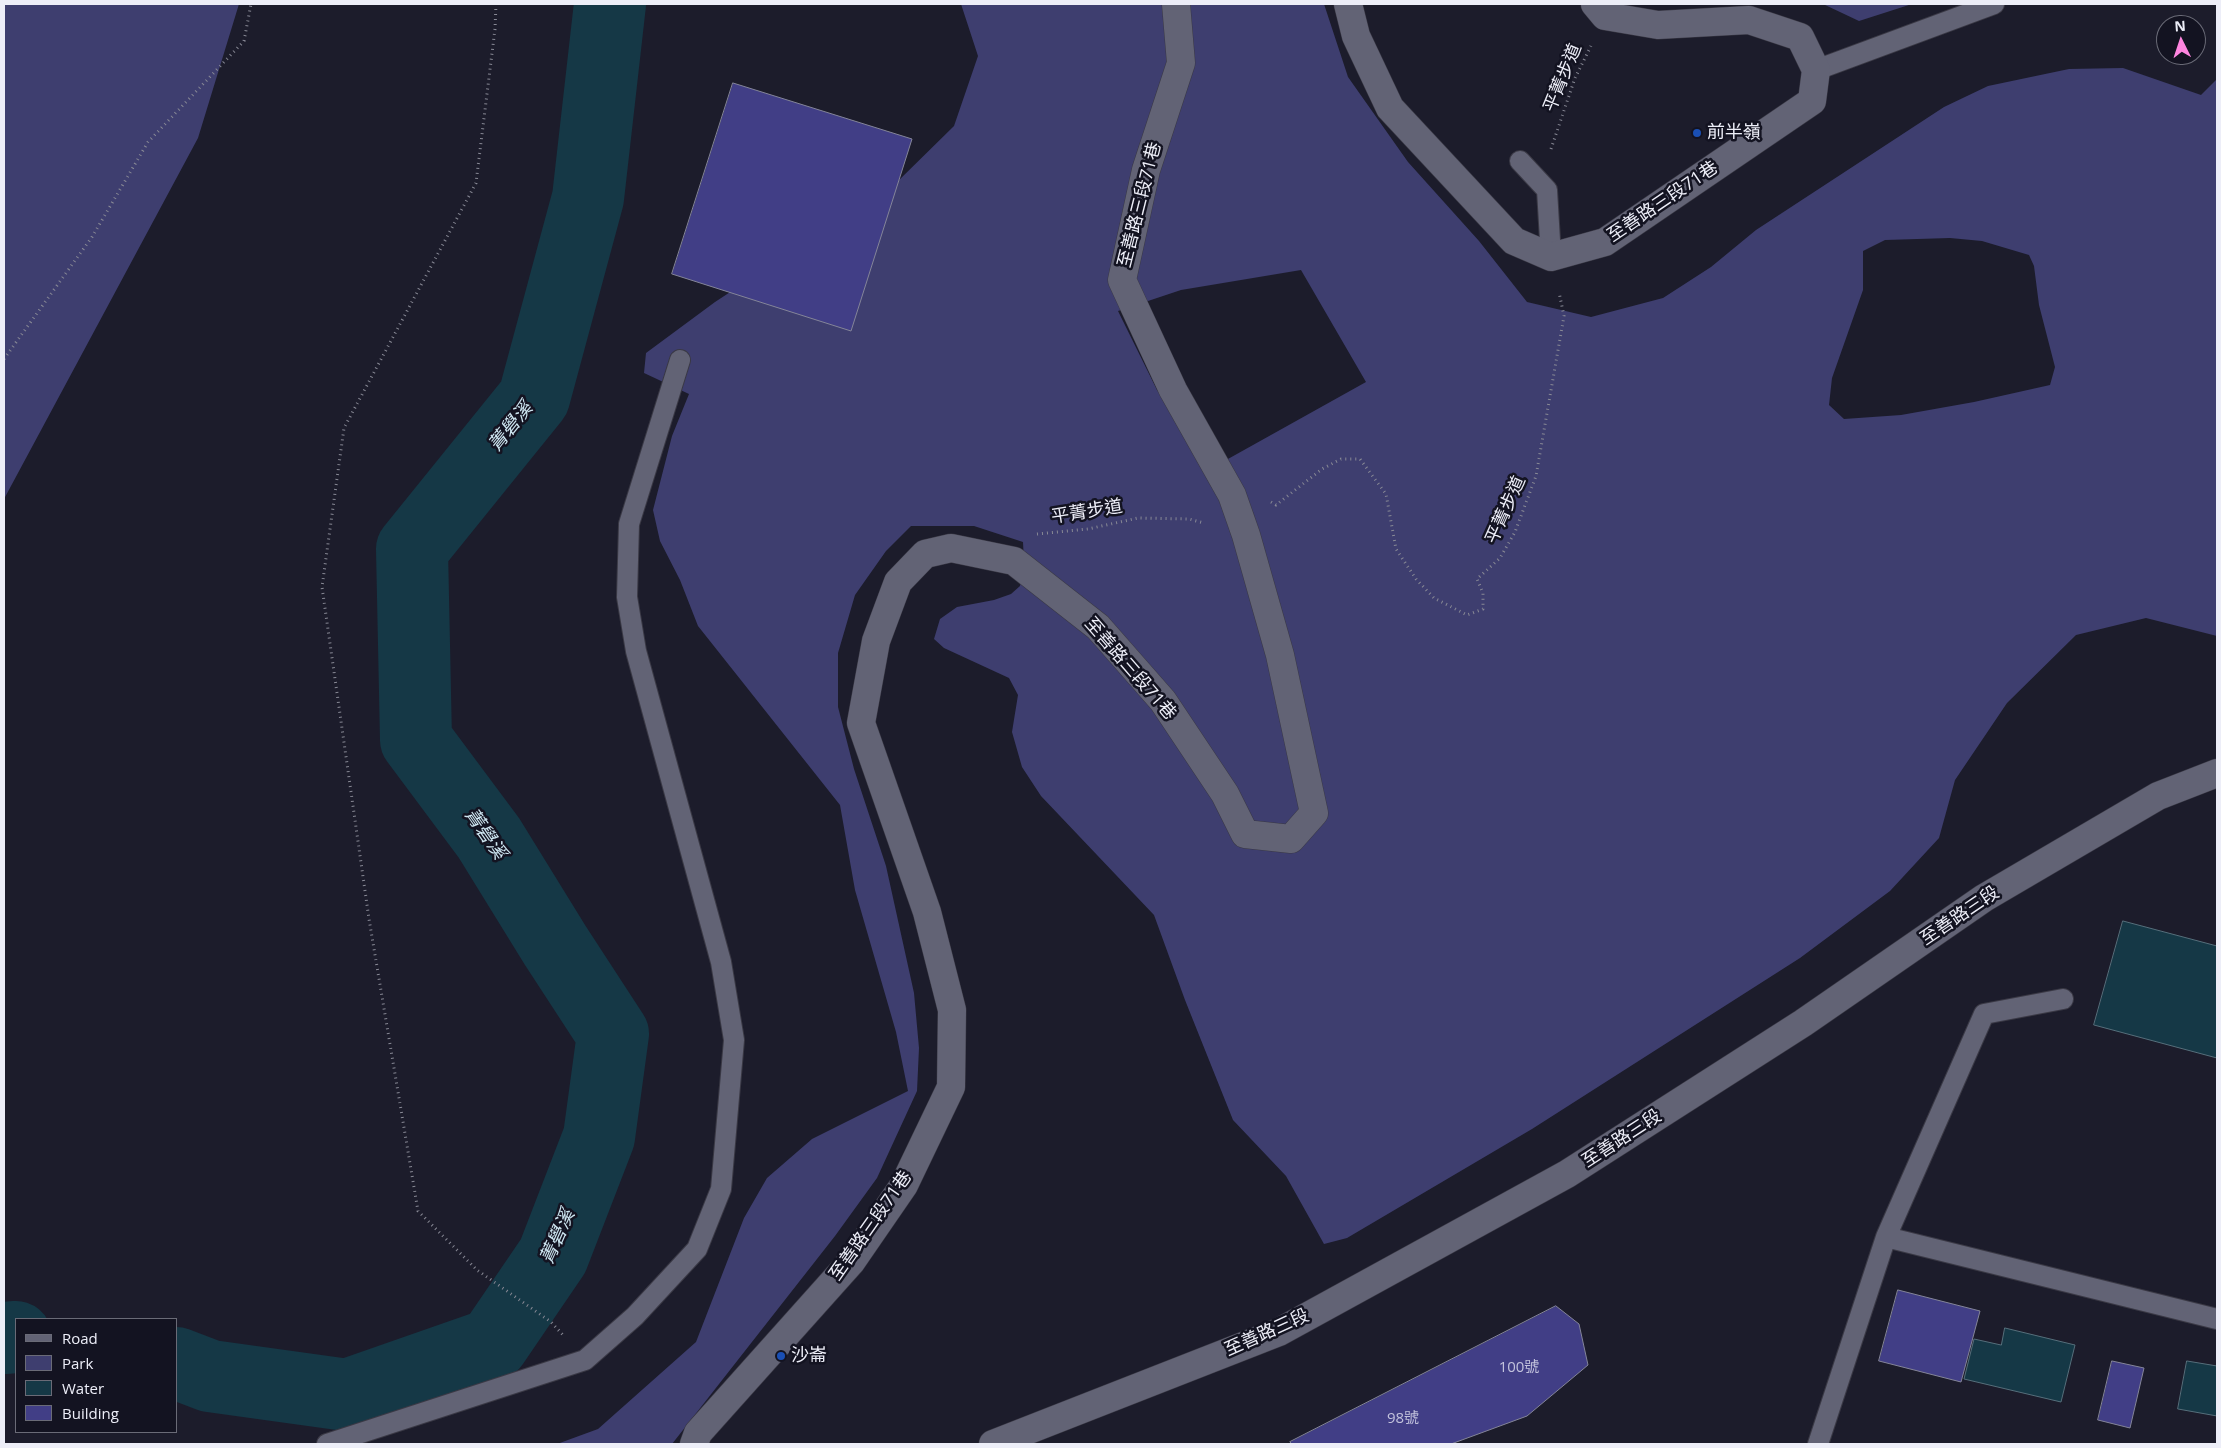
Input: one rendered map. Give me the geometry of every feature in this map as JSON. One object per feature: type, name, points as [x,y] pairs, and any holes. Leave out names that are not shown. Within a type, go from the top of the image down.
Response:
[{"type":"street","name":"至善路三段71巷","points":[[694,1444],[698,1433],[851,1262],[904,1184],[951,1087],[952,1010],[927,912],[861,723],[876,641],[898,582],[925,554],[951,548],[1014,561],[1098,627],[1162,700],[1225,794],[1245,834],[1291,839],[1314,812],[1280,655],[1246,535],[1232,495],[1173,390],[1122,280],[1146,170],[1181,63],[1176,4]]},
{"type":"street","points":[[1348,4],[1356,36],[1390,108],[1514,241],[1552,257]]},
{"type":"street","points":[[1600,10],[1658,25],[1749,20],[1800,37],[1816,70]]},
{"type":"street","name":"至善路三段71巷","points":[[1552,257],[1605,242],[1812,101],[1816,70]]},
{"type":"street","name":"至善路三段","points":[[993,1444],[1279,1332],[1550,1184],[1803,1023],[1984,898],[2158,796],[2217,773]]},
{"type":"lane","points":[[1816,70],[1994,4]]},
{"type":"lane","points":[[1520,161],[1547,190],[1552,257]]},
{"type":"lane","points":[[327,1444],[585,1360],[635,1316],[697,1249],[721,1189],[734,1040],[721,962],[636,651],[627,597],[629,524],[680,360]]},
{"type":"lane","points":[[1818,1444],[1886,1237],[1984,1014],[2063,999]]},
{"type":"lane","points":[[1886,1237],[2217,1319]]},
{"type":"path","points":[[4,359],[92,237],[148,142],[244,42],[251,4]]},
{"type":"path","points":[[496,4],[495,29],[476,183],[344,428],[322,587],[369,919],[418,1211],[477,1270],[551,1322]]},
{"type":"path","name":"平菁步道","points":[[1550,152],[1600,10]]},
{"type":"path","name":"平菁步道","points":[[1269,501],[1276,505],[1322,469],[1341,459],[1360,459],[1386,494],[1396,549],[1416,580],[1434,598],[1467,614],[1483,609],[1483,594],[1477,578],[1500,558],[1516,532],[1536,476],[1564,316],[1552,257]]},
{"type":"path","name":"平菁步道","points":[[1033,534],[1088,529],[1138,518],[1189,519],[1246,535]]},
{"type":"green space","points":[[4,4],[239,4],[198,138],[4,499]]},
{"type":"green space","points":[[961,4],[1324,4],[1348,77],[1408,162],[1479,241],[1527,302],[1591,317],[1663,298],[1711,267],[1756,230],[1944,107],[1988,86],[2069,69],[2123,68],[2201,95],[2217,79],[2217,636],[2146,618],[2076,635],[2007,703],[1955,780],[1939,838],[1890,891],[1800,958],[1532,1129],[1347,1238],[1324,1244],[1286,1176],[1233,1120],[1185,1000],[1154,915],[1041,796],[1022,767],[1012,732],[1018,695],[1009,678],[944,648],[934,639],[940,619],[957,607],[994,600],[1011,594],[1020,586],[1024,562],[1023,542],[974,526],[911,526],[886,551],[855,595],[838,653],[838,707],[854,769],[886,866],[914,993],[919,1048],[917,1091],[877,1178],[835,1236],[672,1444],[557,1444],[598,1429],[696,1342],[744,1218],[767,1178],[812,1139],[908,1091],[896,1032],[855,890],[840,805],[698,626],[680,580],[660,541],[653,510],[672,436],[689,394],[644,373],[646,353],[715,302],[895,184],[954,126],[978,56]],"holes":[[[1950,238],[1982,241],[2029,255],[2034,266],[2039,305],[2055,367],[2050,385],[1974,402],[1901,415],[1844,419],[1829,405],[1832,378],[1863,290],[1863,251],[1885,240]],[[1301,270],[1366,382],[1210,469],[1157,390],[1118,311],[1181,290]]]},
{"type":"green space","points":[[1823,4],[1912,4],[1859,21]]},
{"type":"water","points":[[2123,921],[2217,946],[2217,1058],[2094,1025]]},
{"type":"water","points":[[2005,1328],[2075,1345],[2061,1402],[1964,1379],[1974,1339],[2001,1345]]},
{"type":"water","points":[[2187,1361],[2217,1366],[2217,1416],[2178,1409]]},
{"type":"building","points":[[733,83],[912,139],[851,331],[672,274]]},
{"type":"building","points":[[1898,1290],[1980,1311],[1961,1382],[1879,1361]]},
{"type":"building","points":[[1556,1306],[1579,1324],[1588,1365],[1527,1416],[1451,1444],[1292,1444],[1290,1442]]},
{"type":"building","points":[[2112,1361],[2144,1368],[2130,1428],[2098,1420]]},
{"type":"waterway","name":"菁礐溪","points":[[178,1364],[210,1376],[347,1395],[493,1344],[553,1256],[599,1137],[613,1034],[489,838],[416,740],[412,549],[534,398],[588,198],[610,4]]},
{"type":"waterway","name":"菁礐溪","points":[[4,1338],[15,1337]]},
{"type":"place","name":"前半嶺","points":[[1697,133]]},
{"type":"place","name":"沙崙","points":[[781,1356]]}]
